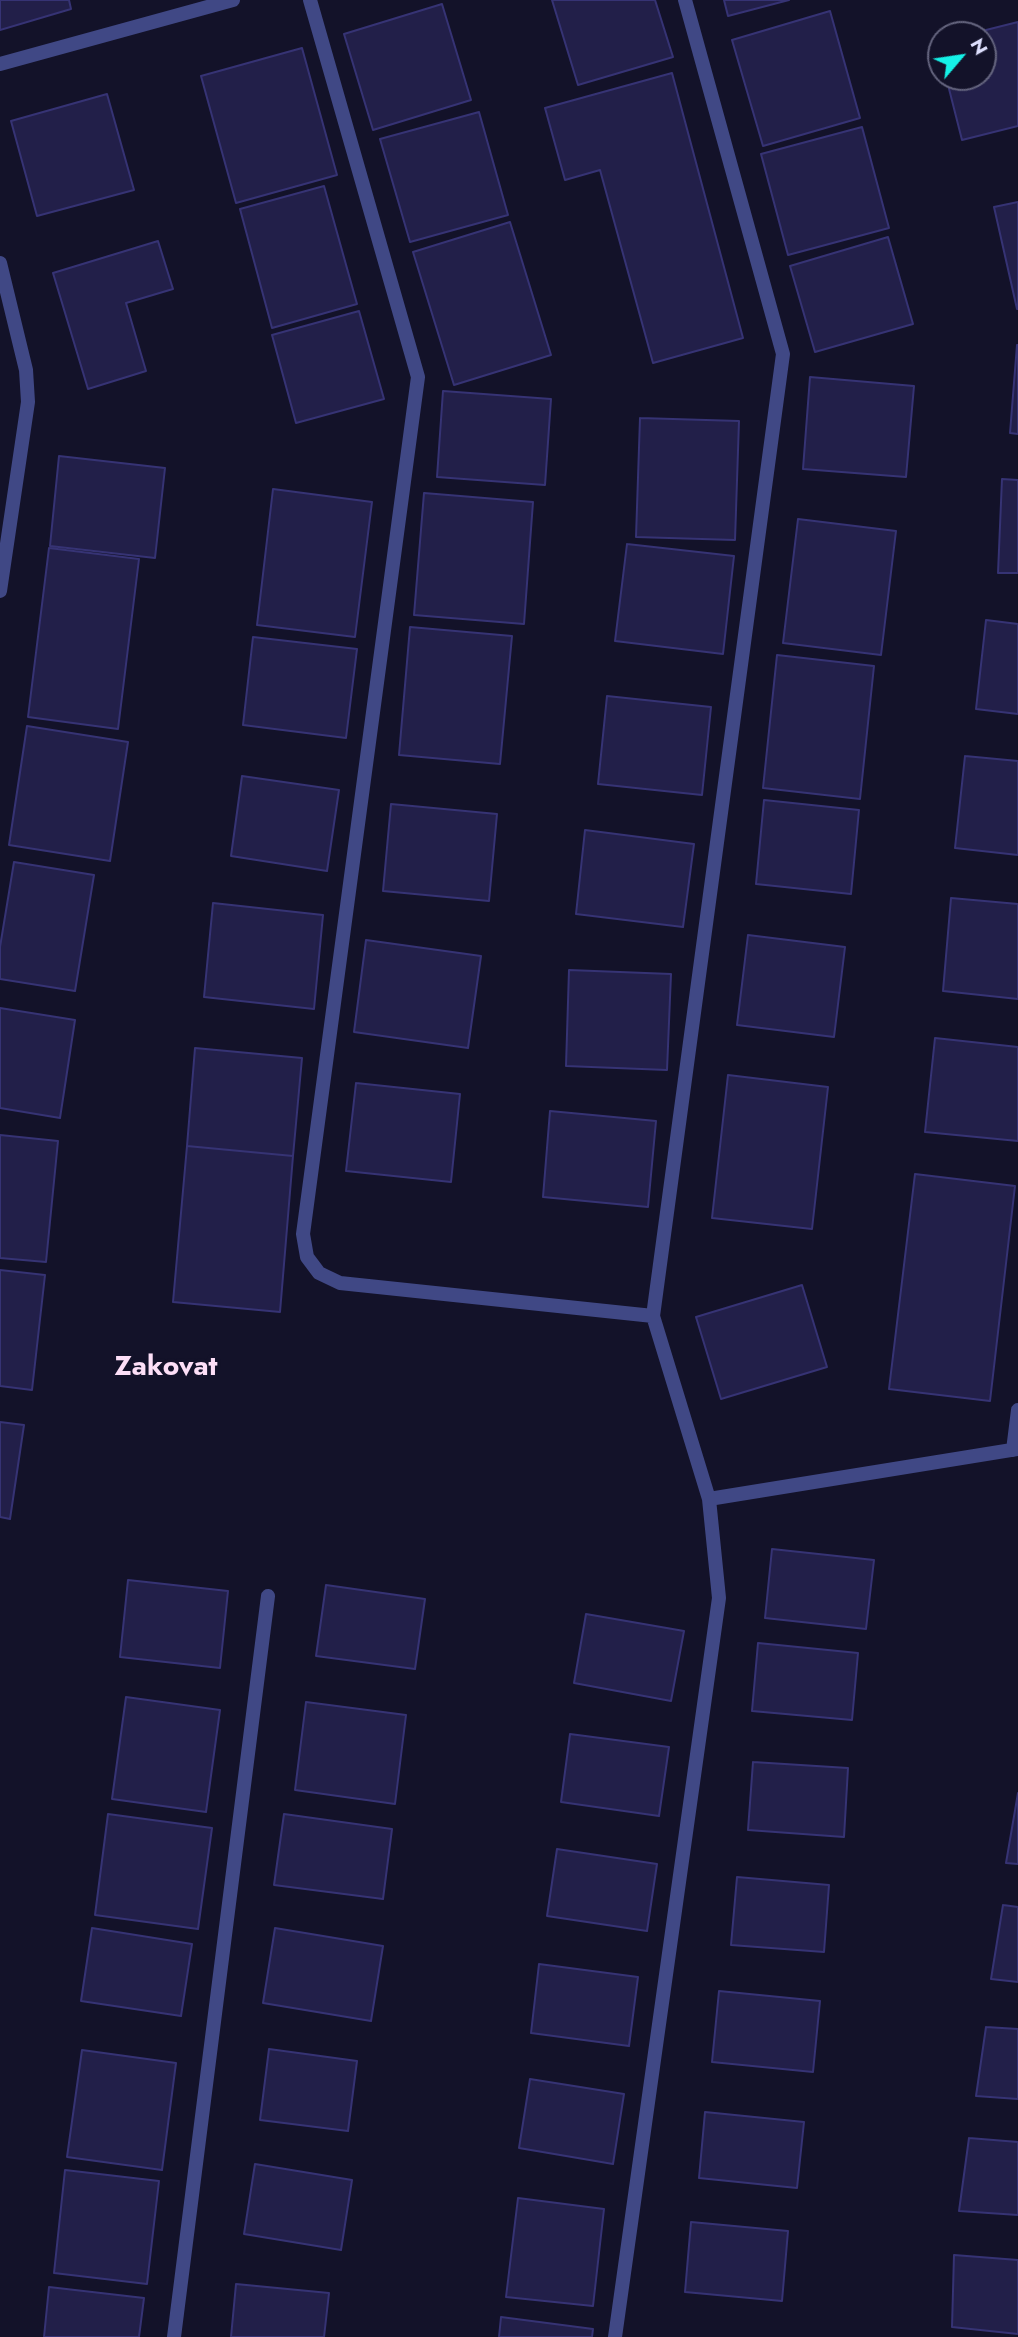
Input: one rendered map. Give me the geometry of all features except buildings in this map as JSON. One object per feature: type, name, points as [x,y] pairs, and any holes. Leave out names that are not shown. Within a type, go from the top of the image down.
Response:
[{"type":"street","points":[[0,64],[233,0]]},
{"type":"street","points":[[310,0],[418,377],[303,1234],[307,1257],[319,1273],[340,1283],[653,1316]]},
{"type":"street","points":[[615,2337],[719,1598],[709,1499],[653,1316],[783,354],[685,0]]},
{"type":"street","points":[[0,263],[26,370],[29,402],[0,591]]},
{"type":"street","points":[[709,1499],[1016,1449],[1018,1409]]},
{"type":"street","points":[[174,2337],[268,1596]]},
{"type":"district","name":"Zakovat","points":[[166,1368]]}]
